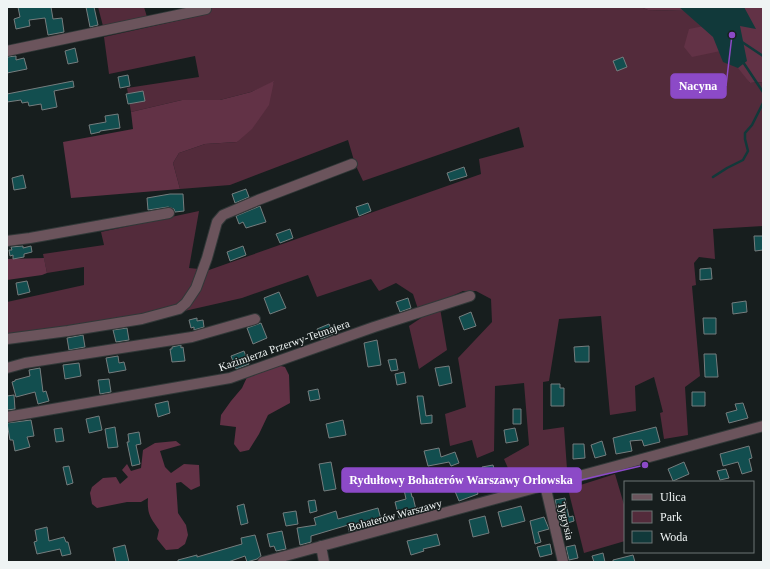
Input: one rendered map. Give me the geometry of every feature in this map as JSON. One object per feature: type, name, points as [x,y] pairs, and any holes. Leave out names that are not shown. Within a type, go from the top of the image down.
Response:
[{"type":"street","points":[[7,51],[206,9]]},
{"type":"street","points":[[7,339],[142,319],[179,309],[186,303],[196,288],[207,258],[217,222],[223,215],[352,164]]},
{"type":"street","points":[[7,240],[45,235],[169,213]]},
{"type":"street","name":"Kazimierza Przerwy-Tetmajera","points":[[7,417],[82,403],[152,393],[230,378],[374,327],[470,296]]},
{"type":"street","points":[[7,368],[25,363],[192,337],[255,318]]},
{"type":"street","name":"Bohaterów Warszawy","points":[[263,562],[763,426]]},
{"type":"street","name":"Tygrysia","points":[[545,485],[563,562]]},
{"type":"street","points":[[322,546],[324,562]]},
{"type":"green space","points":[[98,7],[144,7],[147,17],[103,26]]},
{"type":"green space","points":[[192,7],[641,7],[648,10],[691,11],[730,49],[750,83],[763,82],[763,226],[713,229],[715,259],[699,257],[694,263],[696,285],[692,286],[700,376],[685,387],[688,435],[664,439],[660,413],[663,412],[654,377],[635,386],[636,411],[610,415],[601,316],[559,319],[549,381],[543,382],[543,430],[564,427],[567,469],[514,482],[504,459],[529,445],[524,383],[495,386],[494,451],[477,458],[472,440],[450,446],[445,414],[466,407],[458,358],[492,322],[491,299],[476,291],[463,291],[439,302],[447,350],[419,369],[409,326],[421,318],[413,294],[396,283],[379,291],[371,279],[317,297],[308,275],[242,298],[180,312],[7,337],[7,302],[84,285],[84,267],[47,273],[43,254],[104,245],[101,232],[199,211],[189,268],[209,270],[481,174],[479,159],[524,147],[519,127],[363,181],[355,164],[348,140],[230,185],[180,189],[173,163],[179,153],[205,144],[237,142],[274,82],[251,92],[220,100],[182,100],[131,112],[127,88],[199,77],[195,56],[109,74],[104,37],[194,17]]},
{"type":"green space","points":[[615,474],[624,505],[624,541],[584,553],[568,489]]},
{"type":"shaded area","points":[[641,7],[763,7],[763,82],[750,83],[738,68],[730,49],[692,57],[684,47],[689,29],[709,25],[691,11],[648,10]]},
{"type":"shaded area","points":[[274,81],[269,105],[252,129],[237,142],[205,144],[179,153],[173,163],[180,189],[71,198],[63,142],[133,129],[131,112],[182,100],[220,100],[251,92]]},
{"type":"shaded area","points":[[44,258],[47,273],[7,280],[7,259]]},
{"type":"shaded area","points":[[277,365],[285,367],[289,375],[290,403],[268,415],[249,450],[240,452],[234,444],[236,427],[220,425],[221,415],[242,388],[248,375]]},
{"type":"shaded area","points":[[176,441],[181,445],[160,451],[165,467],[171,473],[184,464],[199,465],[200,486],[191,490],[181,482],[176,483],[178,513],[186,525],[188,535],[185,544],[178,549],[166,550],[157,539],[159,530],[150,515],[148,498],[141,502],[127,502],[97,508],[92,504],[90,493],[92,487],[103,478],[116,477],[120,484],[128,477],[122,470],[127,464],[131,471],[141,468],[143,450],[155,443]]},
{"type":"water","points":[[679,7],[744,7],[756,29],[740,26],[747,61],[738,68],[723,62],[713,37]]},
{"type":"building","points":[[18,7],[51,7],[53,19],[62,18],[64,32],[48,35],[45,18],[29,20],[30,26],[16,29],[14,19],[20,17]]},
{"type":"building","points":[[86,7],[94,7],[98,25],[90,27]]},
{"type":"building","points":[[75,48],[78,62],[68,64],[65,51]]},
{"type":"building","points":[[16,56],[16,60],[24,58],[27,69],[7,73],[7,57]]},
{"type":"building","points":[[623,57],[627,67],[617,71],[613,61]]},
{"type":"building","points":[[128,75],[130,86],[120,88],[118,77]]},
{"type":"building","points":[[73,81],[74,87],[54,91],[57,107],[42,110],[41,104],[29,106],[28,102],[22,103],[21,100],[7,102],[7,94]]},
{"type":"building","points":[[143,91],[145,101],[128,104],[126,94]]},
{"type":"building","points":[[118,114],[120,128],[91,134],[89,125],[106,122],[105,116]]},
{"type":"building","points":[[464,167],[467,176],[450,181],[447,173]]},
{"type":"building","points":[[23,175],[26,188],[14,190],[12,178]]},
{"type":"building","points":[[246,189],[249,197],[235,203],[232,194]]},
{"type":"building","points":[[170,194],[183,194],[184,211],[175,212],[174,209],[168,207],[148,210],[147,198]]},
{"type":"building","points":[[368,203],[371,211],[359,216],[356,207]]},
{"type":"building","points":[[260,206],[266,222],[246,228],[243,222],[239,224],[236,216]]},
{"type":"building","points":[[290,229],[293,238],[280,243],[276,234]]},
{"type":"building","points":[[754,236],[763,236],[763,250],[755,251]]},
{"type":"building","points":[[23,246],[23,248],[31,246],[32,252],[24,254],[24,257],[13,259],[13,255],[10,256],[9,250],[12,250],[11,247]]},
{"type":"building","points":[[243,246],[246,255],[230,261],[227,252]]},
{"type":"building","points":[[711,268],[712,279],[700,280],[700,269]]},
{"type":"building","points":[[27,281],[30,292],[18,295],[16,283]]},
{"type":"building","points":[[279,292],[286,308],[270,314],[264,298]]},
{"type":"building","points":[[408,298],[411,308],[400,312],[396,302]]},
{"type":"building","points":[[746,301],[747,312],[733,314],[732,303]]},
{"type":"building","points":[[471,312],[476,326],[464,330],[459,317]]},
{"type":"building","points":[[197,318],[197,321],[203,320],[204,327],[194,330],[194,327],[191,328],[189,320]]},
{"type":"building","points":[[703,318],[716,318],[716,334],[704,334]]},
{"type":"building","points":[[261,323],[267,338],[253,344],[247,328]]},
{"type":"building","points":[[329,324],[333,334],[321,339],[317,329]]},
{"type":"building","points":[[127,328],[129,340],[116,342],[113,330]]},
{"type":"building","points":[[83,335],[85,347],[69,350],[67,338]]},
{"type":"building","points":[[377,340],[381,365],[368,367],[364,343]]},
{"type":"building","points":[[181,345],[181,348],[183,347],[185,361],[172,362],[170,349]]},
{"type":"building","points":[[589,346],[589,362],[575,362],[574,347]]},
{"type":"building","points":[[244,351],[249,364],[236,369],[231,356]]},
{"type":"building","points":[[704,354],[716,354],[718,377],[705,377]]},
{"type":"building","points":[[118,356],[119,363],[124,362],[126,370],[109,373],[106,358]]},
{"type":"building","points":[[396,359],[398,370],[391,371],[388,360]]},
{"type":"building","points":[[79,363],[81,376],[65,379],[63,365]]},
{"type":"building","points":[[449,366],[452,383],[439,386],[435,368]]},
{"type":"building","points":[[40,368],[43,392],[46,391],[49,401],[38,404],[35,392],[16,397],[12,382],[30,376],[29,370]]},
{"type":"building","points":[[404,372],[406,383],[397,385],[395,374]]},
{"type":"building","points":[[109,379],[111,392],[100,394],[98,380]]},
{"type":"building","points":[[551,384],[560,384],[560,388],[564,388],[564,406],[551,406]]},
{"type":"building","points":[[318,389],[320,399],[310,401],[308,391]]},
{"type":"building","points":[[692,392],[705,392],[705,406],[692,406]]},
{"type":"building","points":[[14,395],[15,409],[7,410],[7,396]]},
{"type":"building","points":[[417,396],[423,396],[426,416],[432,415],[432,423],[421,424]]},
{"type":"building","points":[[168,401],[170,413],[158,417],[155,404]]},
{"type":"building","points":[[743,403],[748,418],[729,423],[726,413],[737,410],[735,404]]},
{"type":"building","points":[[513,409],[521,409],[521,424],[513,424]]},
{"type":"building","points":[[99,416],[102,430],[89,433],[86,419]]},
{"type":"building","points":[[31,420],[34,436],[27,437],[30,447],[15,451],[13,440],[10,440],[7,423]]},
{"type":"building","points":[[343,420],[346,435],[329,438],[326,424]]},
{"type":"building","points":[[115,427],[118,447],[108,448],[105,429]]},
{"type":"building","points":[[656,427],[660,442],[644,446],[642,440],[630,441],[632,451],[616,454],[613,438]]},
{"type":"building","points":[[62,428],[64,441],[56,442],[54,429]]},
{"type":"building","points":[[515,428],[518,441],[506,443],[504,430]]},
{"type":"building","points":[[139,432],[141,444],[136,445],[140,464],[132,466],[127,442],[129,442],[128,434]]},
{"type":"building","points":[[602,441],[606,455],[595,458],[591,445]]},
{"type":"building","points":[[573,444],[584,444],[585,458],[573,459]]},
{"type":"building","points":[[749,446],[752,458],[749,459],[752,471],[742,474],[738,462],[723,466],[720,454]]},
{"type":"building","points":[[439,448],[441,457],[455,452],[459,463],[451,466],[449,462],[428,466],[424,451]]},
{"type":"building","points":[[331,462],[336,489],[324,491],[319,464]]},
{"type":"building","points":[[684,462],[689,474],[673,481],[668,469]]},
{"type":"building","points":[[493,465],[497,480],[486,483],[482,467]]},
{"type":"building","points":[[69,466],[73,483],[67,485],[63,467]]},
{"type":"building","points":[[726,469],[729,478],[720,480],[717,471]]},
{"type":"building","points":[[406,470],[417,514],[399,518],[395,502],[406,499],[400,471]]},
{"type":"building","points":[[458,470],[462,480],[472,477],[478,494],[459,501],[452,484],[454,483],[451,473]]},
{"type":"building","points":[[565,498],[569,517],[573,516],[574,521],[561,525],[555,500]]},
{"type":"building","points":[[315,500],[317,511],[310,513],[308,501]]},
{"type":"building","points":[[244,504],[248,523],[241,525],[237,506]]},
{"type":"building","points":[[521,506],[525,521],[502,527],[498,512]]},
{"type":"building","points":[[378,508],[382,523],[349,532],[348,525],[311,536],[311,542],[300,545],[297,528],[316,525],[314,518],[336,511],[338,519]]},
{"type":"building","points":[[296,511],[298,524],[286,526],[283,513]]},
{"type":"building","points":[[485,516],[489,533],[473,537],[469,520]]},
{"type":"building","points":[[544,517],[549,529],[538,532],[541,542],[535,544],[530,521]]},
{"type":"building","points":[[47,527],[49,541],[64,537],[66,542],[68,542],[71,554],[62,556],[60,549],[37,554],[34,542],[37,541],[35,530]]},
{"type":"building","points":[[282,531],[286,549],[276,551],[274,546],[270,547],[267,534]]},
{"type":"building","points":[[437,534],[440,545],[423,549],[424,551],[411,555],[407,541]]},
{"type":"building","points":[[255,535],[261,556],[257,559],[247,562],[245,556],[228,562],[178,562],[178,560],[197,555],[197,557],[242,544],[241,538]]},
{"type":"building","points":[[550,544],[552,554],[540,557],[537,547]]},
{"type":"building","points":[[125,545],[129,562],[116,562],[113,548]]},
{"type":"building","points":[[575,545],[578,558],[569,560],[566,547]]},
{"type":"building","points":[[603,553],[605,562],[594,562],[592,556]]},
{"type":"building","points":[[633,555],[635,562],[613,562],[613,560]]},
{"type":"waterway","points":[[742,42],[763,56]]},
{"type":"waterway","points":[[743,62],[763,92]]},
{"type":"waterway","points":[[713,177],[743,160],[748,151],[745,133],[752,125],[763,103]]},
{"type":"place","name":"Nacyna","points":[[732,35]]},
{"type":"place","name":"Rydułtowy Bohaterów Warszawy Orlowska","points":[[645,465]]}]
